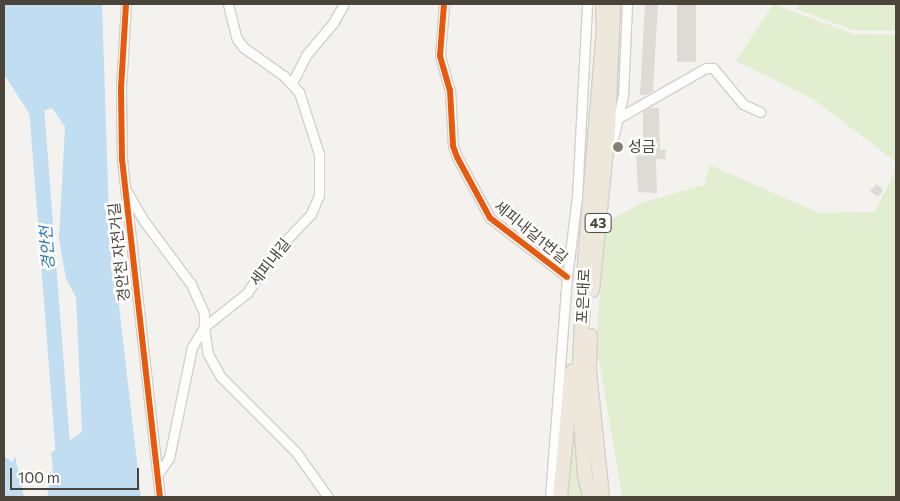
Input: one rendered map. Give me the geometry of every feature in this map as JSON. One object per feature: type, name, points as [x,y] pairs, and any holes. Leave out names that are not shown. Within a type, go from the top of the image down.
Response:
[{"type":"highway","name":"포은대로","points":[[590,497],[585,476],[579,387],[582,312],[604,29],[603,4]]},
{"type":"highway","name":"포은대로","points":[[602,497],[589,371],[590,309],[604,169],[613,4]]},
{"type":"highway","points":[[560,497],[569,395],[582,312]]},
{"type":"highway","points":[[595,442],[611,497]]},
{"type":"street","points":[[126,4],[121,89],[125,188],[160,497]]},
{"type":"street","name":"세피내길","points":[[204,327],[239,302],[270,257],[311,214],[316,204],[319,154],[305,109],[292,84],[243,47],[237,39],[228,4]]},
{"type":"street","points":[[292,84],[306,55],[333,23],[344,4]]},
{"type":"street","name":"세피내길1번길","points":[[444,4],[440,56],[450,90],[453,146],[457,157],[490,218],[567,277]]},
{"type":"street","points":[[550,497],[567,277],[577,198],[587,4]]},
{"type":"street","points":[[604,169],[620,117],[627,4]]},
{"type":"street","points":[[620,117],[706,68],[713,68],[743,104],[760,112]]},
{"type":"street","points":[[125,188],[144,221],[191,284],[201,303],[204,327],[214,367],[296,452],[328,497]]},
{"type":"street","points":[[157,475],[169,458],[192,347],[204,327]]},
{"type":"green space","points":[[773,4],[854,34],[896,35],[896,162],[813,99],[736,61]]},
{"type":"green space","points":[[801,4],[896,4],[896,31],[853,30],[796,9]]},
{"type":"green space","points":[[710,165],[819,213],[875,212],[896,169],[896,497],[622,497],[596,343],[606,222],[644,202],[704,185]]},
{"type":"green space","points":[[572,427],[583,497],[565,497]]},
{"type":"water","points":[[4,4],[102,4],[109,218],[141,497],[47,497],[53,467],[51,453],[82,432],[76,297],[66,279],[59,238],[65,127],[52,108],[30,115],[4,74]]},
{"type":"water","points":[[4,456],[12,462],[15,456],[24,497],[4,497]]},
{"type":"building","points":[[645,4],[658,4],[653,91],[646,95],[640,95]]},
{"type":"building","points":[[677,4],[696,4],[696,62],[677,62]]},
{"type":"building","points":[[649,108],[659,108],[660,150],[666,150],[665,160],[656,159],[657,193],[638,192],[636,148],[643,148],[643,111]]},
{"type":"building","points":[[877,184],[883,190],[878,197],[870,191]]},
{"type":"waterway","name":"경안천","points":[[35,93],[66,497]]},
{"type":"cycle path","name":"경안천 자전거길","points":[[126,4],[121,89],[122,159],[160,497]]},
{"type":"cycle path","points":[[444,4],[440,56],[450,90],[453,146],[457,157],[490,218],[567,277]]},
{"type":"place","name":"성금","points":[[618,147]]}]
